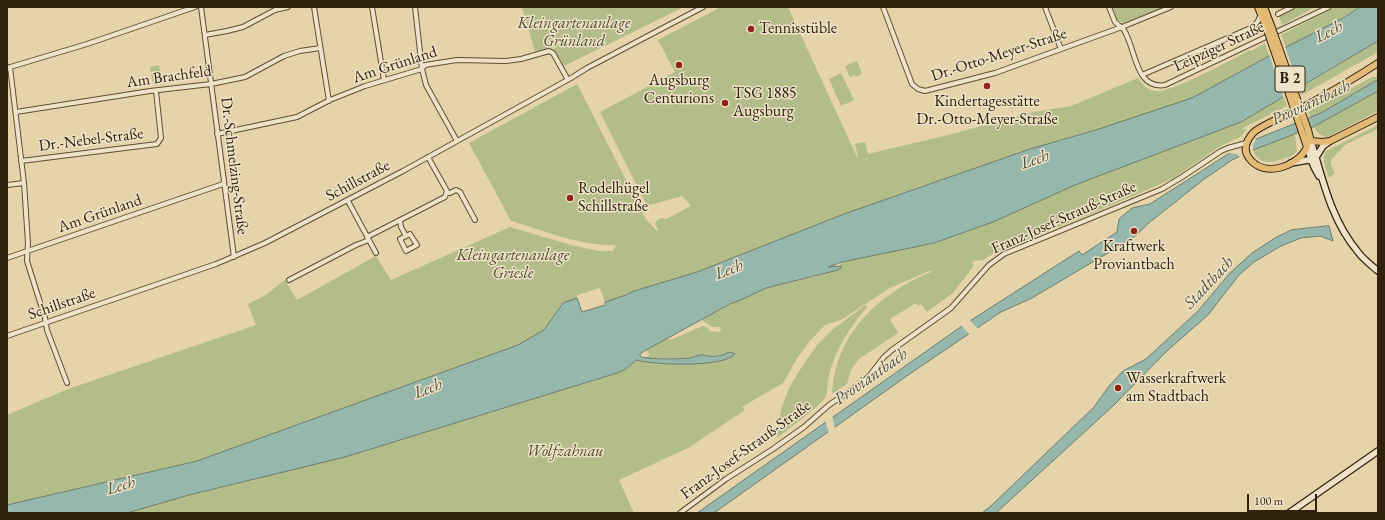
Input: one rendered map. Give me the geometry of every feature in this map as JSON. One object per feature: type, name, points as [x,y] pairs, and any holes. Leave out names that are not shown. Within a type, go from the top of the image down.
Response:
[{"type":"main road","name":"B 2","points":[[1258,7],[1264,11],[1305,131],[1307,147]]},
{"type":"main road","name":"B 2","points":[[1246,143],[1255,131],[1306,105],[1378,63]]},
{"type":"main road","points":[[1314,160],[1323,146],[1330,141],[1378,117]]},
{"type":"main road","name":"B 2","points":[[1305,131],[1311,141]]},
{"type":"main road","points":[[1314,160],[1311,141],[1330,141]]},
{"type":"main road","points":[[1246,143],[1247,154],[1252,161],[1263,168],[1272,169],[1308,160],[1314,160]]},
{"type":"main road","points":[[1291,164],[1303,155],[1307,147]]},
{"type":"main road","points":[[1307,147],[1314,160],[1341,228],[1358,253],[1378,271]]},
{"type":"main road","points":[[1289,513],[1378,451]]},
{"type":"street","points":[[67,383],[47,330],[27,261],[28,243],[22,161],[16,112],[8,68],[86,44],[195,7]]},
{"type":"street","name":"Dr.-Schmelzing-Straße","points":[[201,7],[223,184],[234,257]]},
{"type":"street","points":[[205,35],[227,32],[243,27],[275,10],[288,7]]},
{"type":"street","points":[[314,7],[329,101]]},
{"type":"street","points":[[372,7],[384,80]]},
{"type":"street","points":[[415,7],[422,69],[426,85],[457,141]]},
{"type":"street","name":"Schillstraße","points":[[7,336],[234,257],[287,233],[428,158],[582,71],[703,7]]},
{"type":"street","name":"Dr.-Otto-Meyer-Straße","points":[[883,7],[912,84],[920,90],[926,91],[987,75],[1122,27],[1171,7]]},
{"type":"street","points":[[1045,7],[1061,49]]},
{"type":"street","points":[[1109,7],[1115,21],[1124,29],[1142,75]]},
{"type":"street","name":"Leipziger Straße","points":[[1278,14],[1292,7]]},
{"type":"street","name":"Leipziger Straße","points":[[1264,11],[1258,22],[1253,27],[1142,75],[1148,83],[1152,85],[1165,86],[1329,7]]},
{"type":"street","points":[[689,8],[691,13]]},
{"type":"street","name":"Am Brachfeld","points":[[16,112],[211,84],[245,77],[284,56],[300,51],[320,48]]},
{"type":"street","name":"Am Grünland","points":[[217,134],[296,117],[329,101],[384,80],[422,69],[425,65],[457,60],[486,62],[506,61],[520,59],[549,50],[553,53],[568,80]]},
{"type":"street","name":"Dr.-Nebel-Straße","points":[[22,161],[158,144],[161,138],[156,91]]},
{"type":"street","name":"Franz-Josef-Strauß-Straße","points":[[680,513],[726,479],[798,431],[829,405],[866,379],[892,350],[951,308],[988,265],[1004,254],[1162,189],[1182,178],[1221,151],[1246,143]]},
{"type":"street","points":[[428,158],[446,193]]},
{"type":"street","points":[[7,184],[24,183]]},
{"type":"street","name":"Am Grünland","points":[[7,258],[223,184]]},
{"type":"street","points":[[446,193],[456,190],[460,192],[475,220]]},
{"type":"street","points":[[289,280],[445,197],[446,193]]},
{"type":"street","points":[[348,201],[376,253]]},
{"type":"street","points":[[400,220],[401,227],[405,235]]},
{"type":"green space","name":"Kleingartenanlage Grünland","points":[[522,7],[684,7],[564,66],[553,47],[535,52]]},
{"type":"green space","name":"Kleingartenanlage Griesle","points":[[721,7],[788,7],[857,157],[855,144],[865,142],[868,154],[1034,112],[1071,106],[1138,78],[1148,89],[1151,90],[1157,91],[1175,87],[1265,43],[1269,56],[1192,98],[1096,130],[1030,149],[844,214],[697,272],[631,292],[605,302],[600,288],[577,295],[577,298],[561,305],[544,330],[518,345],[197,461],[7,505],[7,415],[68,389],[256,325],[248,304],[264,296],[285,280],[297,300],[376,256],[391,280],[510,227],[575,246],[599,251],[613,251],[616,245],[589,243],[511,221],[469,143],[577,84],[646,219],[657,231],[658,229],[655,224],[657,220],[661,218],[666,219],[691,206],[682,196],[647,206],[600,112],[675,72],[658,40]]},
{"type":"green space","points":[[1112,7],[1165,7],[1123,23],[1116,19]]},
{"type":"green space","points":[[1298,7],[1315,7],[1282,25],[1279,16]]},
{"type":"green space","points":[[1336,7],[1360,7],[1345,17],[1286,48],[1281,35]]},
{"type":"green space","points":[[1378,41],[1378,52],[1302,95],[1300,88]]},
{"type":"green space","points":[[857,61],[862,74],[856,77],[855,75],[850,77],[845,66]]},
{"type":"green space","points":[[159,65],[162,84],[153,85],[150,67]]},
{"type":"green space","points":[[841,73],[854,100],[841,106],[829,79]]},
{"type":"green space","points":[[1372,77],[1378,77],[1378,80],[1321,113],[1310,117],[1308,112]]},
{"type":"green space","points":[[1378,91],[1378,111],[1328,137],[1319,134],[1316,131],[1314,126]]},
{"type":"green space","name":"Wolfzahnau","points":[[1284,97],[1287,106],[1241,129],[1247,129],[1240,137],[1219,147],[1174,178],[989,256],[984,260],[973,261],[973,267],[953,293],[927,312],[921,304],[918,306],[916,303],[890,319],[898,333],[859,359],[851,370],[847,384],[832,394],[835,372],[841,353],[863,318],[894,291],[931,272],[931,270],[888,289],[841,320],[825,325],[810,341],[796,360],[783,383],[742,407],[745,410],[688,448],[619,480],[634,513],[127,513],[189,495],[345,457],[617,373],[626,369],[636,360],[672,364],[717,362],[735,354],[708,356],[703,354],[692,358],[679,359],[645,358],[650,355],[646,350],[668,338],[670,340],[702,326],[711,331],[719,332],[721,330],[720,327],[713,327],[701,320],[730,304],[766,288],[817,276],[841,266],[840,265],[842,262],[934,243],[993,222],[1075,185],[1241,122]]},
{"type":"green space","points":[[1378,125],[1378,129],[1345,145],[1331,160],[1335,173],[1329,178],[1324,161],[1326,151]]},
{"type":"green space","points":[[1295,134],[1297,151],[1289,157],[1265,162],[1255,155],[1253,150]]},
{"type":"green space","points":[[865,305],[867,307],[850,329],[836,354],[830,371],[826,396],[812,411],[777,438],[781,410],[789,388],[803,365],[818,344],[832,330]]},
{"type":"water","name":"Lech","points":[[1360,7],[1378,7],[1378,41],[1241,122],[1075,185],[993,222],[934,243],[842,262],[828,267],[841,266],[838,270],[766,288],[730,304],[640,354],[640,356],[649,358],[680,359],[703,355],[716,356],[729,352],[735,354],[728,358],[717,362],[688,364],[657,363],[636,360],[626,369],[617,373],[345,457],[189,495],[127,513],[7,513],[7,505],[197,461],[518,345],[544,330],[563,303],[577,298],[582,312],[605,305],[605,302],[631,292],[697,272],[844,214],[1030,149],[1096,130],[1192,98],[1345,17]]},
{"type":"water","points":[[1378,80],[1378,91],[1313,127],[1253,150],[1232,160],[1203,180],[1150,222],[1131,240],[1032,298],[1001,312],[911,373],[714,513],[697,513],[962,326],[1079,251],[1082,255],[1117,232],[1119,219],[1132,208],[1150,204],[1228,154],[1256,139],[1321,113]]},
{"type":"water","points":[[1329,226],[1333,241],[1320,236],[1301,238],[1281,246],[1254,262],[1239,275],[1208,315],[1168,350],[1114,405],[996,513],[982,513],[1094,407],[1109,386],[1123,371],[1146,359],[1197,312],[1230,273],[1252,253],[1275,238],[1291,230]]},
{"type":"pier","points":[[1285,46],[1300,90],[1284,99],[1269,54]]},
{"type":"pier","points":[[1255,138],[1253,151],[1240,157],[1236,154],[1228,153],[1228,152]]},
{"type":"pier","points":[[969,319],[979,330],[971,336],[961,325]]},
{"type":"pier","points":[[832,414],[835,429],[829,434],[825,419]]},
{"type":"place","name":"Tennisstüble","points":[[751,29]]},
{"type":"place","name":"Augsburg Centurions","points":[[679,65]]},
{"type":"place","name":"Kindertagesstätte Dr.-Otto-Meyer-Straße","points":[[987,86]]},
{"type":"place","name":"TSG 1885 Augsburg","points":[[725,103]]},
{"type":"place","name":"Rodelhügel Schillstraße","points":[[570,198]]},
{"type":"place","name":"Kraftwerk Proviantbach","points":[[1134,231]]},
{"type":"place","name":"Wasserkraftwerk am Stadtbach","points":[[1118,388]]},
{"type":"water label","name":"Proviantbach","points":[[1311,103]]},
{"type":"water label","name":"Stadtbach","points":[[1209,283]]},
{"type":"water label","name":"Proviantbach","points":[[871,377]]}]
